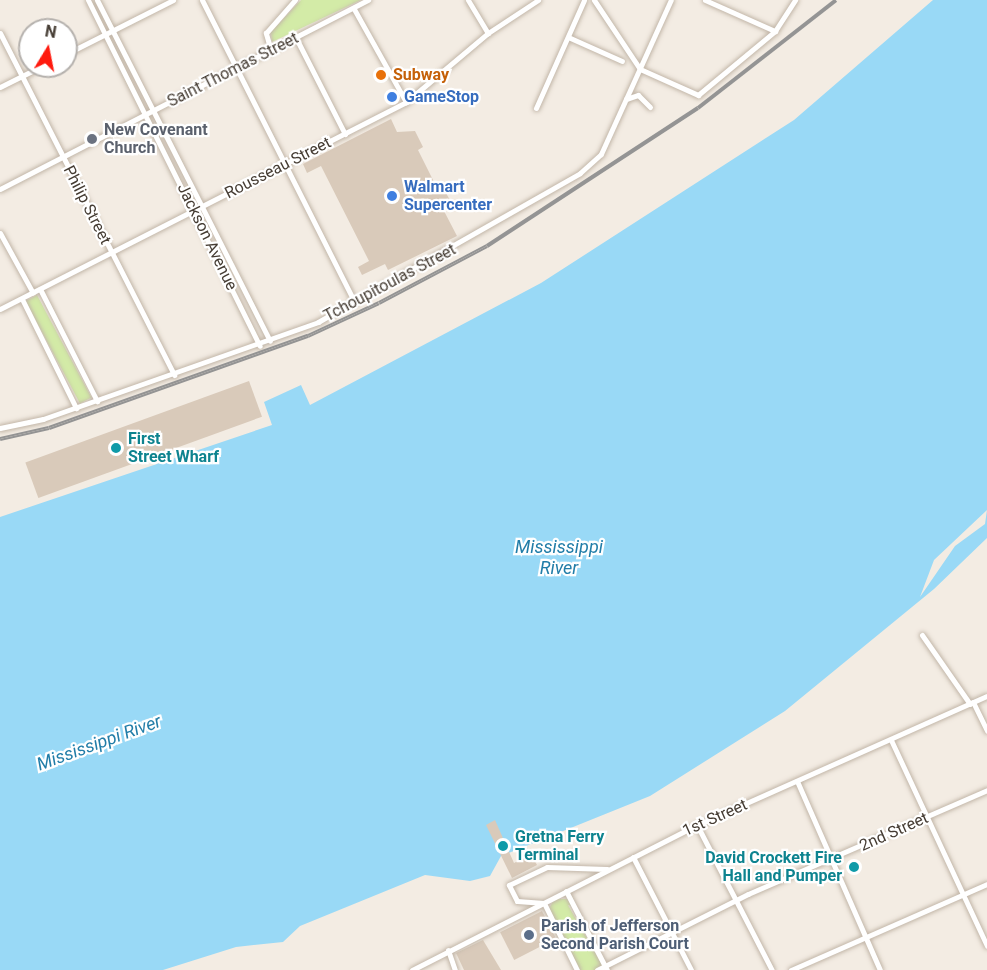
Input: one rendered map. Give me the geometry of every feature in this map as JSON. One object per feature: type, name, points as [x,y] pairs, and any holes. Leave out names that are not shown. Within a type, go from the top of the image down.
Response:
[{"type":"street","name":"Jackson Avenue","points":[[88,0],[195,210],[260,346]]},
{"type":"street","name":"Jackson Avenue","points":[[97,0],[270,341]]},
{"type":"street","points":[[78,48],[173,0]]},
{"type":"street","points":[[202,0],[355,303]]},
{"type":"street","points":[[271,51],[266,33],[295,0]]},
{"type":"street","name":"Saint Thomas Street","points":[[0,189],[368,0]]},
{"type":"street","points":[[468,0],[489,33]]},
{"type":"street","name":"Rousseau Street","points":[[0,309],[406,102],[489,33],[538,0]]},
{"type":"street","points":[[536,108],[584,0]]},
{"type":"street","points":[[594,0],[640,69],[693,94],[702,93],[775,31],[795,0]]},
{"type":"street","name":"Tchoupitoulas Street","points":[[0,428],[76,408],[260,346],[355,303],[594,163],[671,0]]},
{"type":"street","points":[[705,0],[775,31]]},
{"type":"street","points":[[354,9],[406,102]]},
{"type":"street","name":"Philip Street","points":[[0,33],[18,68]]},
{"type":"street","points":[[568,37],[622,61]]},
{"type":"street","points":[[296,38],[345,134]]},
{"type":"street","points":[[0,87],[18,78]]},
{"type":"street","name":"Philip Street","points":[[23,78],[174,375]]},
{"type":"street","points":[[626,99],[638,95],[650,107]]},
{"type":"street","points":[[0,233],[33,293]]},
{"type":"street","points":[[40,289],[97,401]]},
{"type":"street","points":[[22,299],[76,408]]},
{"type":"street","points":[[922,635],[972,703],[987,731]]},
{"type":"street","name":"1st Street","points":[[412,970],[697,825],[987,696]]},
{"type":"street","points":[[891,740],[987,946]]},
{"type":"street","points":[[797,781],[880,970]]},
{"type":"street","name":"2nd Street","points":[[597,970],[606,968],[736,900],[987,790]]},
{"type":"street","points":[[697,825],[772,970]]},
{"type":"street","points":[[633,857],[691,970]]},
{"type":"street","points":[[578,970],[544,903],[517,900],[509,885],[547,867],[609,869]]},
{"type":"street","points":[[791,970],[987,884]]},
{"type":"street","points":[[566,891],[606,968]]},
{"type":"street","points":[[448,950],[455,970]]},
{"type":"green space","points":[[301,0],[361,0],[272,42],[271,32]]},
{"type":"green space","points":[[37,295],[91,397],[80,404],[26,301]]},
{"type":"green space","points":[[554,899],[568,899],[573,906],[568,905],[605,970],[580,970],[549,909]]},
{"type":"water","name":"Mississippi River","points":[[933,0],[987,0],[987,538],[934,589],[785,711],[650,796],[501,856],[490,876],[470,881],[425,875],[300,926],[283,942],[236,947],[163,970],[0,970],[0,517],[272,425],[264,402],[301,385],[310,405],[541,283],[794,120]]},
{"type":"pier","points":[[987,510],[985,524],[955,546],[920,597],[934,560]]},
{"type":"building","name":"Walmart Supercenter","points":[[391,119],[397,132],[415,131],[423,147],[418,150],[440,194],[445,191],[452,204],[444,211],[457,236],[388,270],[385,264],[362,275],[358,267],[369,261],[321,166],[307,173],[303,164]]},
{"type":"building","name":"First Street Wharf","points":[[249,381],[262,417],[38,498],[25,462]]},
{"type":"building","name":"Gretna Ferry Terminal","points":[[495,820],[514,863],[531,854],[537,865],[512,878],[486,825]]},
{"type":"building","name":"Parish of Jefferson Second Parish Court","points":[[542,911],[556,939],[514,960],[500,932]]},
{"type":"building","points":[[483,940],[501,970],[464,970],[456,953]]},
{"type":"railway","points":[[0,439],[49,428],[308,336],[379,303],[487,246],[698,108],[836,0]]},
{"type":"place","name":"Subway","points":[[381,75]]},
{"type":"place","name":"GameStop","points":[[392,97]]},
{"type":"place","name":"New Covenant Church","points":[[92,139]]},
{"type":"place","name":"Walmart Supercenter","points":[[392,196]]},
{"type":"place","name":"First Street Wharf","points":[[116,448]]},
{"type":"place","name":"Gretna Ferry Terminal","points":[[503,846]]},
{"type":"place","name":"David Crockett Fire Hall and Pumper","points":[[854,867]]},
{"type":"place","name":"Parish of Jefferson Second Parish Court","points":[[529,935]]}]
